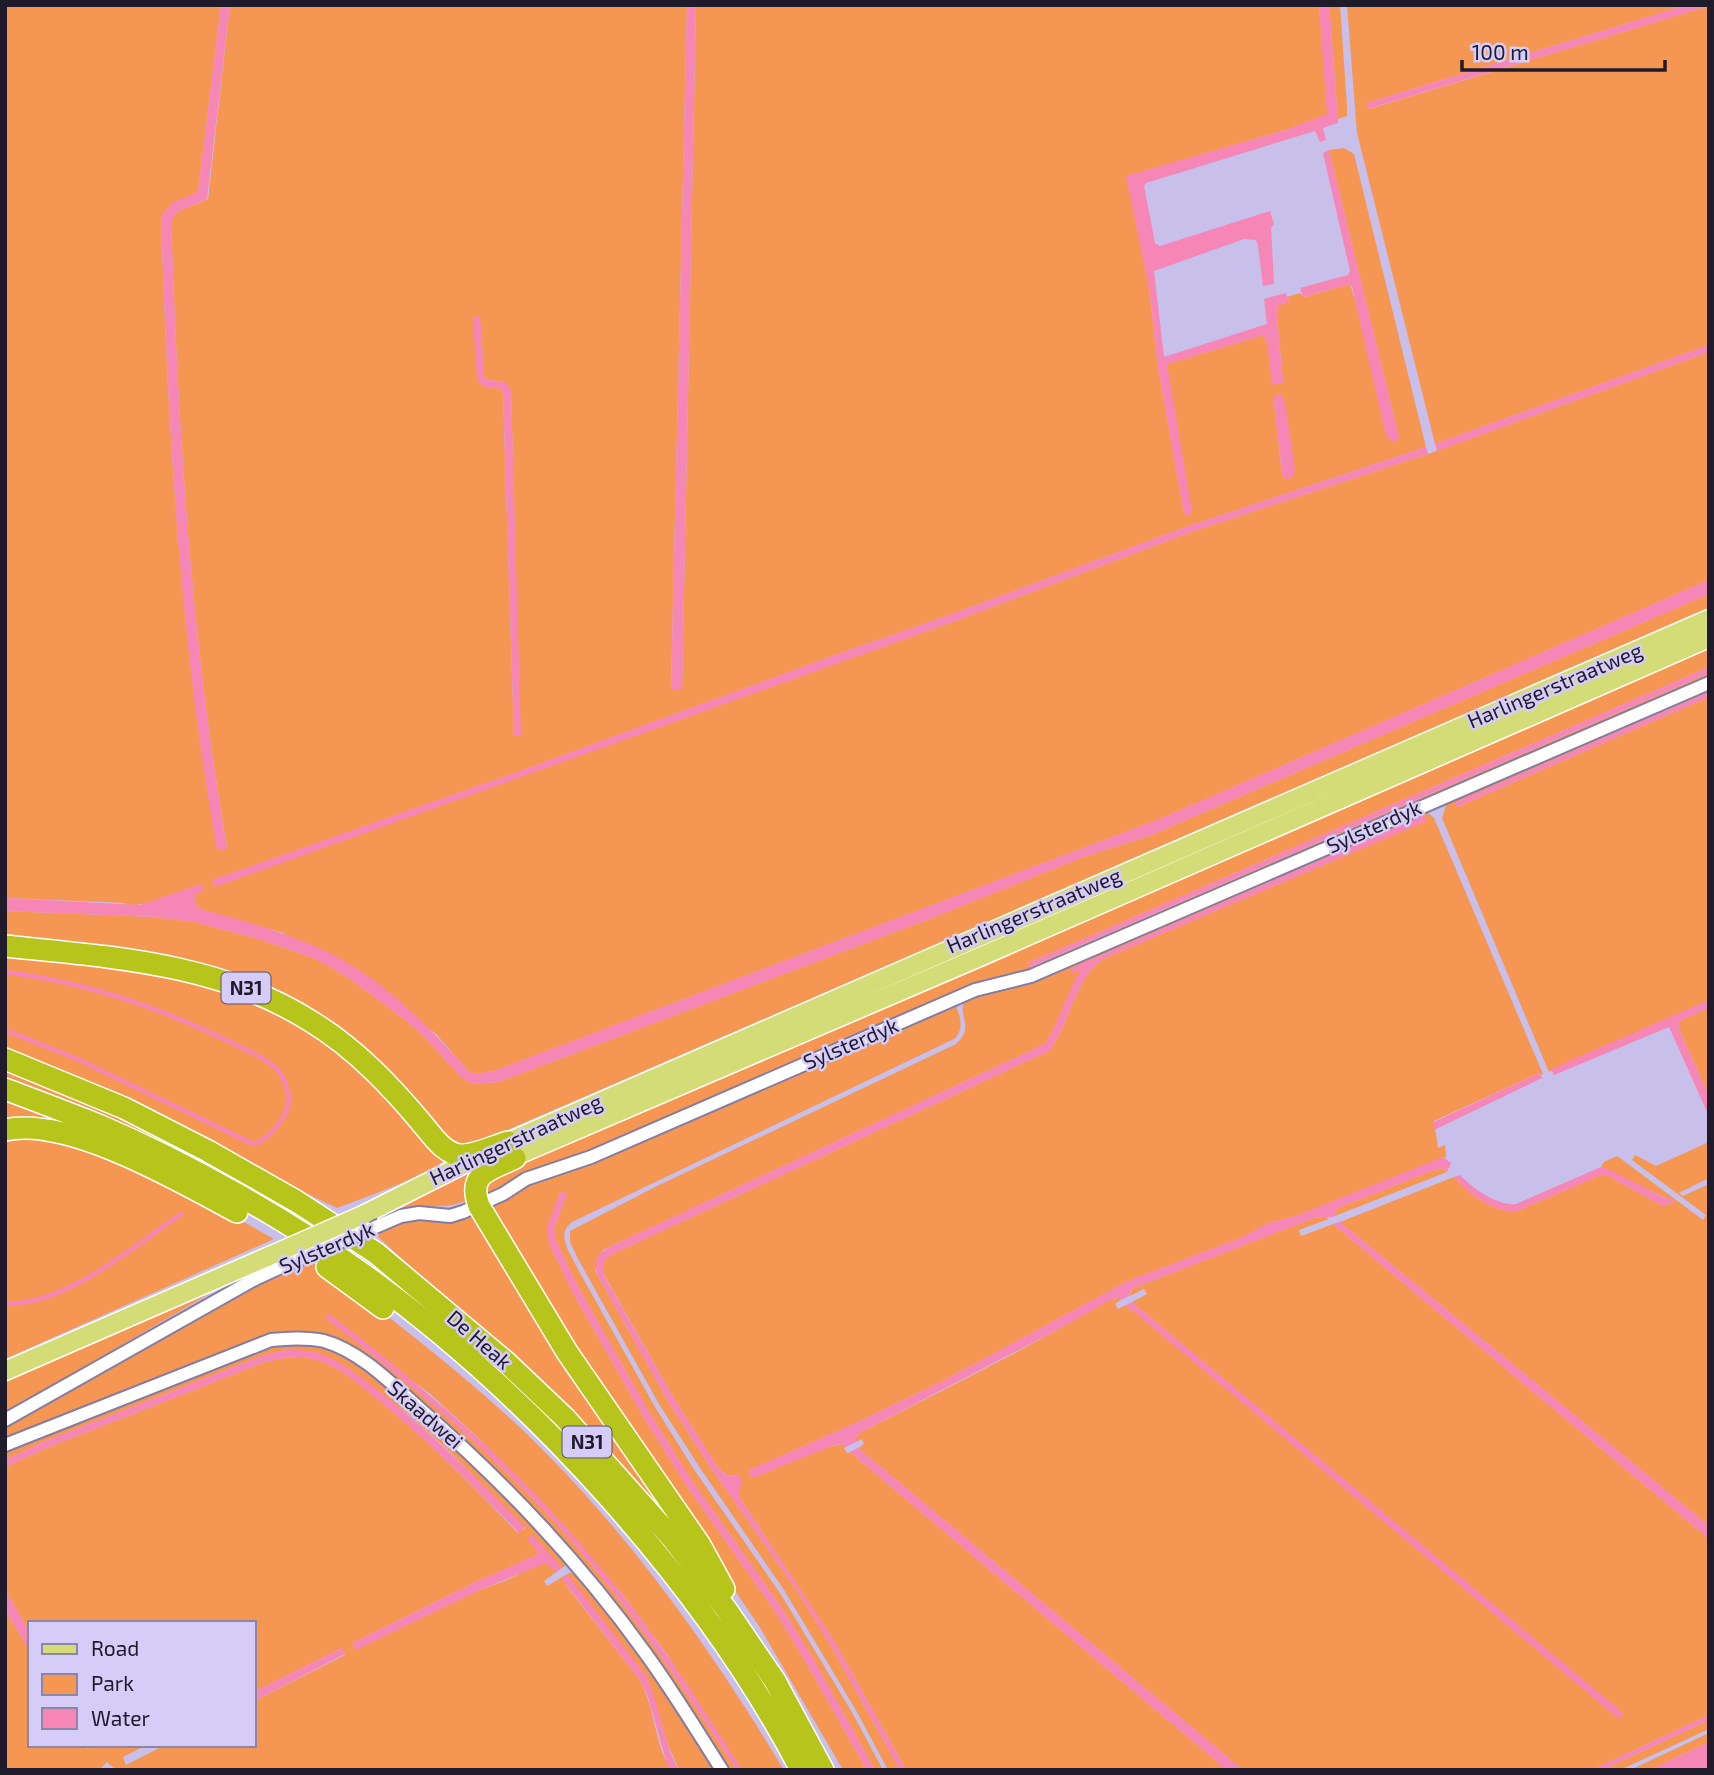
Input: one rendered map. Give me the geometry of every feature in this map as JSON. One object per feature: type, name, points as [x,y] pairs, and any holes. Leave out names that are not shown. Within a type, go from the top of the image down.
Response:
[{"type":"highway","name":"N31","points":[[5,946],[165,965],[242,987],[313,1022],[362,1058],[447,1150],[462,1156],[511,1150]]},
{"type":"highway","name":"De Heak","points":[[5,1059],[124,1108],[296,1201],[376,1254],[506,1362],[565,1418],[672,1538],[726,1609],[775,1681],[823,1770]]},
{"type":"highway","name":"De Heak","points":[[5,1089],[102,1126],[185,1167],[274,1216],[373,1282],[455,1347],[541,1427],[620,1511],[688,1594],[759,1699],[801,1770]]},
{"type":"highway","name":"N31","points":[[5,1130],[34,1128],[68,1134],[187,1185],[266,1227],[343,1278],[541,1427]]},
{"type":"highway","points":[[479,1206],[476,1181],[511,1150]]},
{"type":"highway","name":"N31","points":[[479,1206],[567,1352],[700,1545],[775,1681]]},
{"type":"main road","name":"Harlingerstraatweg","points":[[5,1371],[373,1219],[511,1150],[1709,619]]},
{"type":"main road","name":"Harlingerstraatweg","points":[[511,1150],[1709,638]]},
{"type":"street","name":"Sylsterdyk","points":[[373,1219],[419,1213],[450,1216],[479,1206],[526,1179],[591,1157],[975,990],[1031,976],[1709,683]]},
{"type":"street","name":"Sylsterdyk","points":[[5,1420],[255,1279],[274,1262]]},
{"type":"street","name":"Skaadwei","points":[[5,1445],[271,1340],[301,1337],[326,1342],[357,1357],[397,1389],[450,1435],[514,1497],[572,1560],[638,1643],[722,1770]]},
{"type":"green space","points":[[5,5],[221,5],[198,193],[172,203],[161,217],[172,455],[185,614],[218,850],[227,848],[195,614],[182,456],[171,220],[178,211],[208,199],[230,5],[687,5],[671,689],[682,689],[696,5],[1319,5],[1328,114],[1289,129],[1127,176],[1149,288],[1158,367],[1184,513],[1167,364],[1264,335],[1283,383],[1277,316],[1278,306],[1288,302],[1287,297],[1300,293],[1304,297],[1350,284],[1399,438],[1329,150],[1344,148],[1354,154],[1426,447],[1189,526],[515,773],[213,880],[215,886],[958,620],[1191,532],[1428,454],[1709,352],[1709,580],[1160,819],[494,1071],[475,1074],[469,1072],[435,1033],[283,933],[199,909],[194,899],[196,894],[131,906],[124,903],[5,898]],"holes":[[[480,317],[484,377],[487,380],[504,382],[511,390],[520,736],[514,736],[503,393],[500,388],[484,387]],[[1280,394],[1286,479],[1282,475],[1274,402],[1274,397]]]},
{"type":"green space","points":[[1329,5],[1340,5],[1347,116],[1338,119]]},
{"type":"green space","points":[[1347,5],[1687,5],[1367,103],[1369,109],[1709,6],[1709,345],[1435,444],[1357,133]]},
{"type":"green space","points":[[1709,594],[1709,611],[475,1144],[462,1147],[453,1144],[280,1001],[5,942],[5,911],[154,917],[195,922],[259,939],[316,959],[349,978],[423,1035],[460,1076],[472,1084],[499,1082],[937,916],[1083,857],[1149,836]]},
{"type":"green space","points":[[1709,647],[1709,667],[1028,963],[1031,967],[1709,673],[1709,679],[1136,927],[485,1197],[489,1182],[502,1171]]},
{"type":"green space","points":[[1709,687],[1709,692],[1455,803],[1457,807],[1709,697],[1709,1000],[1549,1072],[1442,818],[1447,802]]},
{"type":"green space","points":[[1425,810],[1434,818],[1543,1074],[1539,1073],[1434,1121],[1438,1148],[1445,1145],[1446,1157],[1296,1216],[1269,1223],[1241,1238],[1128,1281],[941,1382],[748,1471],[752,1478],[828,1447],[843,1444],[847,1453],[850,1452],[1227,1770],[906,1770],[834,1641],[739,1497],[738,1474],[725,1474],[716,1465],[673,1397],[603,1273],[602,1265],[608,1256],[1049,1051],[1085,978],[1103,959],[1426,821],[1424,815],[1071,969],[1073,972],[1083,969],[1050,1037],[1043,1045],[603,1250],[595,1270],[598,1276],[668,1401],[711,1468],[798,1592],[830,1644],[900,1770],[888,1770],[857,1712],[784,1590],[659,1404],[578,1259],[570,1242],[570,1231],[657,1186],[956,1044],[962,1038],[965,1027],[964,1000]]},
{"type":"green space","points":[[5,951],[113,961],[240,990],[359,1062],[446,1159],[412,1179],[337,1208],[5,1049]]},
{"type":"green space","points":[[951,1005],[956,1006],[961,1024],[954,1039],[572,1222],[564,1236],[574,1262],[655,1407],[695,1471],[780,1593],[853,1714],[883,1770],[875,1770],[811,1655],[779,1604],[692,1481],[649,1412],[578,1287],[556,1241],[554,1228],[567,1194],[560,1192],[549,1243],[572,1291],[643,1416],[686,1485],[773,1608],[867,1770],[843,1770],[759,1626],[598,1391],[487,1208],[528,1183]]},
{"type":"green space","points":[[1709,1008],[1709,1096],[1678,1027],[1681,1020]]},
{"type":"green space","points":[[5,1070],[135,1124],[216,1165],[309,1221],[301,1224],[5,1080]]},
{"type":"green space","points":[[5,1099],[94,1135],[5,1126]]},
{"type":"green space","points":[[5,1137],[66,1140],[212,1204],[274,1239],[5,1359]]},
{"type":"green space","points":[[1709,1142],[1709,1178],[1679,1193],[1683,1196],[1709,1184],[1709,1526],[1340,1222],[1454,1177],[1467,1190],[1491,1206],[1509,1211],[1517,1211],[1601,1175],[1607,1175],[1663,1206],[1674,1202],[1601,1167],[1604,1162],[1617,1156],[1703,1220],[1706,1215],[1632,1160],[1635,1155],[1656,1166]]},
{"type":"green space","points":[[1443,1168],[1447,1172],[1335,1216],[1338,1208]]},
{"type":"green space","points":[[470,1173],[469,1199],[461,1203],[402,1207],[401,1204]]},
{"type":"green space","points":[[477,1211],[693,1550],[629,1474],[561,1401],[513,1355],[373,1232],[385,1223]]},
{"type":"green space","points":[[1314,1218],[1329,1219],[1299,1230],[1301,1236],[1333,1224],[1709,1539],[1709,1715],[1592,1770],[1243,1770],[858,1448],[864,1444],[862,1439],[856,1442],[855,1439],[865,1430],[1033,1343],[1095,1306],[1119,1298],[1121,1300],[1115,1304],[1118,1309],[1126,1305],[1623,1714],[1132,1302],[1147,1294],[1144,1289],[1130,1296],[1131,1289]]},
{"type":"green space","points":[[310,1259],[389,1317],[465,1379],[514,1422],[591,1501],[627,1543],[694,1631],[784,1770],[742,1770],[666,1653],[623,1595],[554,1515],[429,1393],[326,1318],[430,1402],[527,1492],[607,1583],[646,1635],[737,1770],[730,1770],[663,1667],[587,1567],[522,1495],[400,1383],[328,1337],[310,1332],[268,1335],[5,1438],[5,1425],[281,1273],[286,1277]]},
{"type":"green space","points":[[231,1277],[233,1280],[5,1413],[5,1382]]},
{"type":"green space","points":[[305,1344],[327,1349],[353,1362],[409,1406],[515,1505],[566,1561],[566,1565],[544,1581],[547,1586],[569,1573],[576,1573],[641,1656],[716,1770],[679,1770],[646,1676],[562,1580],[640,1680],[649,1702],[661,1748],[671,1770],[116,1770],[107,1762],[99,1770],[5,1770],[5,1610],[28,1648],[28,1747],[143,1747],[123,1757],[126,1765],[161,1747],[256,1747],[256,1700],[345,1655],[342,1648],[256,1691],[256,1621],[28,1621],[28,1630],[5,1590],[5,1467],[265,1362],[305,1357],[327,1363],[359,1384],[434,1449],[518,1533],[525,1528],[447,1449],[408,1414],[339,1363],[286,1350],[262,1356],[46,1441],[5,1460],[5,1450],[159,1389],[281,1345]],"holes":[[[528,1539],[561,1567],[546,1563],[482,1589],[355,1649],[353,1643],[537,1555],[538,1551]]]},
{"type":"green space","points":[[1709,1720],[1709,1729],[1620,1770],[1602,1770]]},
{"type":"green space","points":[[1709,1733],[1709,1742],[1650,1770],[1630,1770]]},
{"type":"water","points":[[221,5],[230,5],[207,199],[178,211],[171,220],[182,456],[195,614],[227,849],[217,850],[194,693],[178,535],[161,217],[172,203],[198,192]]},
{"type":"water","points":[[687,5],[696,5],[682,689],[671,689]]},
{"type":"water","points":[[1319,5],[1329,5],[1338,119],[1338,123],[1323,128],[1326,140],[1320,142],[1315,131],[1146,183],[1144,186],[1155,243],[1160,246],[1270,211],[1274,224],[1271,228],[1274,284],[1263,286],[1256,240],[1244,239],[1154,271],[1164,357],[1267,324],[1264,299],[1286,293],[1289,302],[1278,306],[1277,316],[1283,383],[1272,385],[1264,335],[1167,364],[1191,505],[1191,513],[1187,516],[1184,514],[1158,367],[1149,288],[1126,176],[1289,129],[1327,114]]},
{"type":"water","points":[[1687,5],[1709,6],[1368,109],[1367,103]]},
{"type":"water","points":[[1329,150],[1399,438],[1393,443],[1386,436],[1352,287],[1350,284],[1303,297],[1300,288],[1348,275],[1350,271],[1323,153]]},
{"type":"water","points":[[480,316],[484,377],[487,380],[504,382],[511,390],[521,736],[514,736],[503,393],[500,388],[484,387],[477,380],[473,317]]},
{"type":"water","points":[[1709,345],[1709,352],[1437,451],[1435,444]]},
{"type":"water","points":[[1281,394],[1285,403],[1295,469],[1292,478],[1286,479],[1282,475],[1274,402],[1274,397]]},
{"type":"water","points":[[1426,447],[1428,454],[1191,532],[958,620],[215,887],[212,880],[515,773],[1189,526]]},
{"type":"water","points":[[1709,580],[1709,594],[1149,836],[1083,857],[937,916],[499,1082],[472,1084],[460,1076],[423,1035],[349,978],[316,959],[259,939],[195,922],[154,917],[5,911],[5,898],[140,905],[201,884],[204,890],[196,894],[194,899],[199,909],[276,931],[343,960],[383,987],[401,1003],[469,1072],[475,1074],[494,1071],[1160,819]]},
{"type":"water","points":[[1709,667],[1709,673],[1030,967],[1028,963]]},
{"type":"water","points":[[1709,692],[1709,697],[1457,807],[1454,803]]},
{"type":"water","points":[[1424,815],[1427,821],[1103,959],[1085,978],[1049,1051],[617,1252],[605,1261],[603,1274],[673,1397],[718,1468],[728,1475],[738,1474],[743,1482],[739,1488],[739,1497],[834,1641],[906,1770],[900,1770],[798,1592],[711,1468],[668,1401],[598,1276],[596,1264],[599,1255],[618,1243],[1043,1045],[1050,1037],[1082,969],[1072,973],[1070,969]]},
{"type":"water","points":[[1709,1000],[1709,1008],[1681,1020],[1678,1027],[1709,1096],[1709,1116],[1669,1027],[1554,1075],[1551,1069]]},
{"type":"water","points":[[1539,1073],[1542,1078],[1434,1130],[1434,1122]]},
{"type":"water","points":[[1443,1157],[1451,1163],[1447,1172],[1443,1168],[1429,1172],[1338,1208],[1335,1216],[1314,1218],[1131,1289],[1129,1296],[1121,1300],[1112,1299],[865,1430],[857,1435],[856,1442],[846,1447],[843,1444],[835,1445],[752,1478],[748,1471],[941,1382],[1128,1281],[1241,1238],[1269,1223],[1296,1216]]},
{"type":"water","points":[[1601,1167],[1667,1199],[1671,1198],[1674,1202],[1663,1206],[1607,1175],[1601,1175],[1517,1211],[1509,1211],[1491,1206],[1467,1190],[1454,1177],[1460,1175],[1493,1199],[1516,1204]]},
{"type":"water","points":[[560,1192],[567,1194],[554,1228],[556,1241],[578,1287],[649,1412],[692,1481],[779,1604],[811,1655],[875,1770],[867,1770],[773,1608],[686,1485],[643,1416],[572,1291],[549,1243],[547,1227]]},
{"type":"water","points":[[1340,1222],[1709,1526],[1709,1539],[1333,1224]]},
{"type":"water","points":[[1132,1302],[1623,1713],[1619,1719],[1126,1305]]},
{"type":"water","points":[[329,1314],[465,1427],[560,1521],[651,1632],[742,1770],[737,1770],[627,1609],[557,1525],[462,1431],[395,1373],[325,1318]]},
{"type":"water","points":[[286,1350],[323,1355],[363,1379],[404,1411],[525,1527],[519,1533],[436,1451],[360,1385],[326,1364],[304,1357],[265,1362],[5,1467],[5,1460],[46,1441],[262,1356]]},
{"type":"water","points":[[858,1448],[1243,1770],[1227,1770],[850,1452]]},
{"type":"water","points":[[532,1535],[561,1567],[556,1572],[546,1563],[482,1589],[356,1650],[353,1643],[537,1555],[538,1551],[527,1539]]},
{"type":"water","points":[[568,1575],[646,1676],[679,1770],[671,1770],[667,1764],[647,1694],[640,1680],[562,1579]]},
{"type":"water","points":[[5,1590],[28,1630],[28,1648],[5,1610]]},
{"type":"water","points":[[342,1648],[345,1654],[256,1700],[256,1691]]},
{"type":"water","points":[[1709,1715],[1709,1720],[1602,1770],[1592,1770]]},
{"type":"water","points":[[1709,1742],[1709,1770],[1650,1770]]},
{"type":"waterway","points":[[5,972],[64,982],[122,998],[207,1031],[275,1067],[288,1091],[288,1107],[272,1132],[253,1144],[77,1059],[5,1030]]},
{"type":"waterway","points":[[5,1304],[28,1302],[75,1285],[181,1214]]}]
